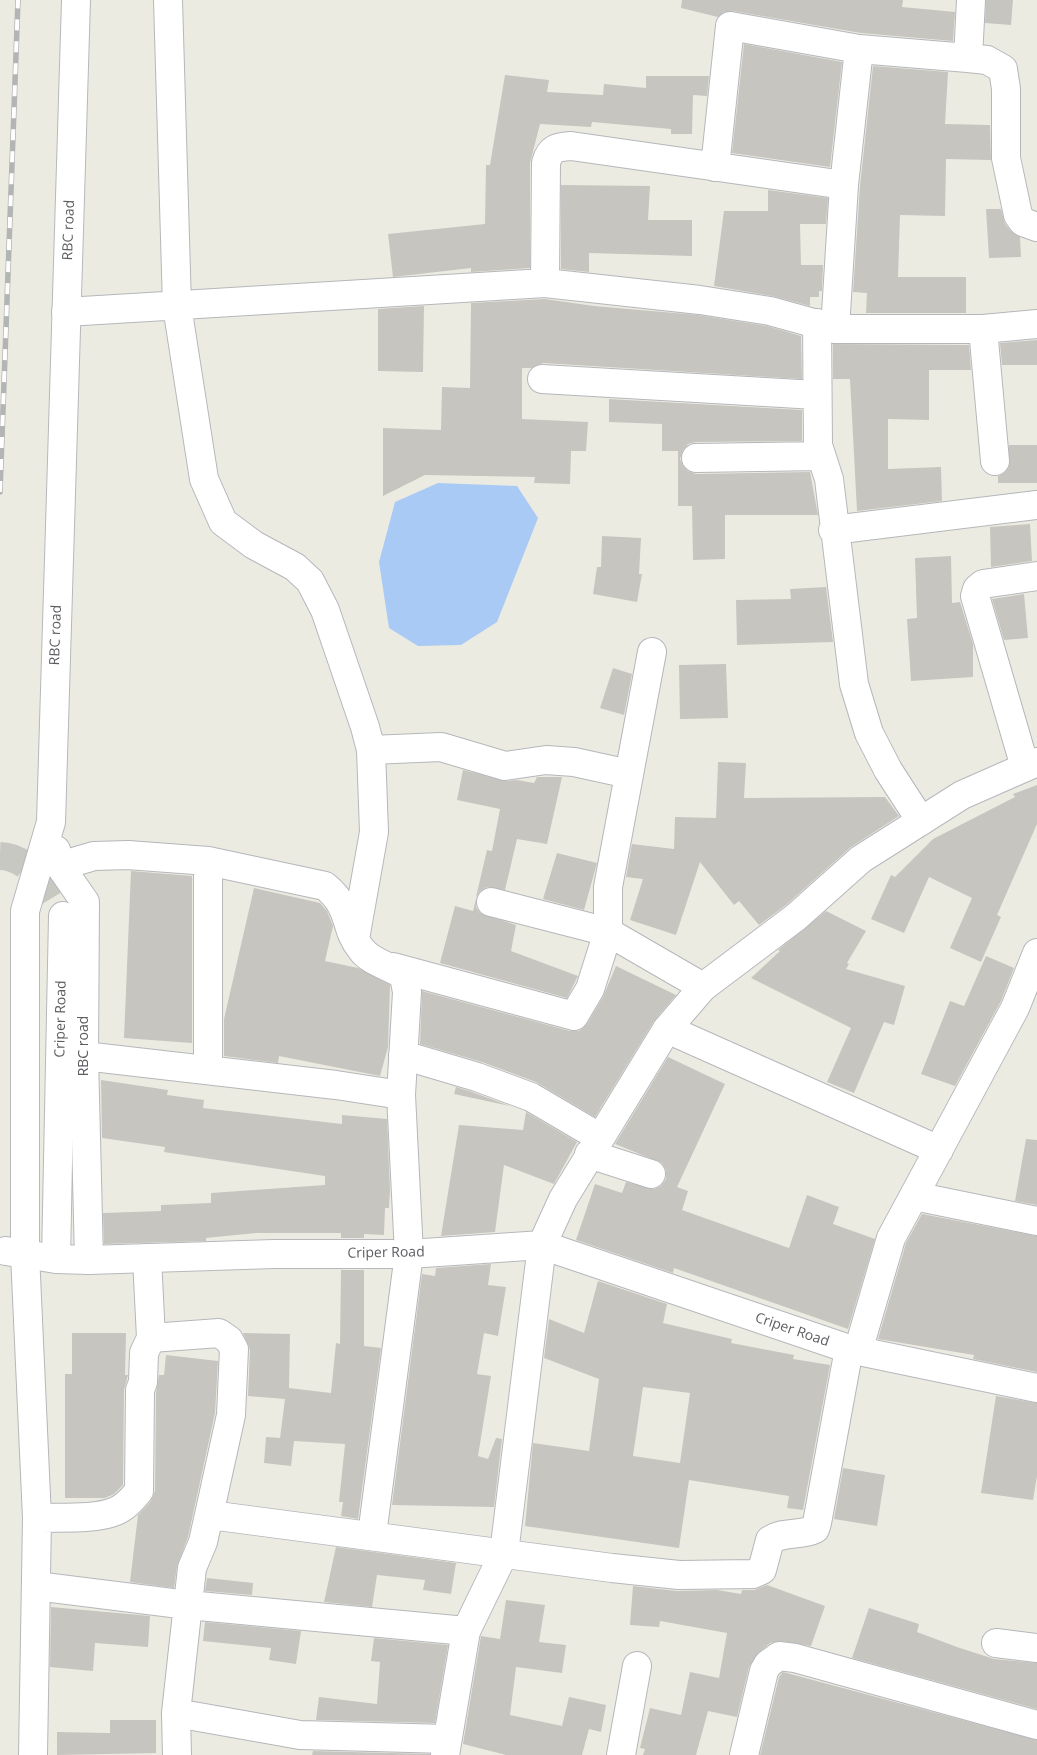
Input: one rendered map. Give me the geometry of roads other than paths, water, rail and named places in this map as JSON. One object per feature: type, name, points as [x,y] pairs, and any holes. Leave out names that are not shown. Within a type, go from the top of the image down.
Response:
[{"type":"street","name":"RBC road","points":[[76,0],[51,822],[60,866],[85,902],[84,1056],[89,1260]]},
{"type":"street","points":[[168,0],[177,306],[204,479],[223,522],[254,545],[295,567],[310,581],[325,610],[371,750],[374,832],[355,939]]},
{"type":"street","points":[[968,58],[971,0]]},
{"type":"street","points":[[714,167],[730,26],[859,50],[986,60],[1003,69],[1006,89],[1006,158],[1015,206],[1022,222],[1037,227]]},
{"type":"street","points":[[859,50],[844,185],[816,395],[818,445],[829,479],[833,530],[854,684],[868,733],[888,770],[921,821]]},
{"type":"street","points":[[545,283],[546,163],[549,152],[557,147],[571,146],[844,185]]},
{"type":"street","points":[[66,312],[545,283],[700,300],[770,311],[826,326],[983,328],[1037,324]]},
{"type":"street","points":[[983,328],[995,461]]},
{"type":"street","points":[[542,379],[816,395]]},
{"type":"street","points":[[696,458],[821,456]]},
{"type":"street","points":[[833,530],[1037,505]]},
{"type":"street","points":[[176,1713],[300,1735],[446,1747],[466,1631],[504,1553],[542,1245],[563,1199],[594,1145],[667,1029],[703,987],[796,917],[861,859],[962,795],[1031,765],[976,596],[977,589],[983,584],[1037,576]]},
{"type":"street","points":[[60,866],[94,856],[128,855],[208,861],[325,886],[336,895],[346,911],[361,951],[376,962],[574,1016],[590,989],[608,932],[608,887],[652,652]]},
{"type":"street","points":[[371,750],[441,747],[505,766],[546,760],[574,762],[629,774]]},
{"type":"street","points":[[33,1755],[37,1518],[15,1252],[25,911],[51,822]]},
{"type":"street","points":[[208,861],[208,1070]]},
{"type":"street","points":[[491,902],[608,932],[703,987]]},
{"type":"street","name":"Criper Road","points":[[63,916],[56,1259],[89,1260],[274,1254],[409,1254],[542,1245],[854,1350],[1037,1388]]},
{"type":"street","points":[[210,1515],[679,1575],[742,1575],[762,1570],[770,1540],[777,1535],[810,1532],[815,1529],[818,1523],[854,1350],[891,1238],[1015,1008],[1037,953]]},
{"type":"street","points":[[372,1535],[409,1254],[401,1095],[406,992],[404,976],[393,967]]},
{"type":"street","points":[[667,1029],[939,1150]]},
{"type":"street","points":[[403,1055],[477,1076],[531,1098],[594,1145],[651,1174]]},
{"type":"street","points":[[84,1056],[336,1085],[401,1095]]},
{"type":"street","points":[[914,1196],[1037,1221]]},
{"type":"street","points":[[15,1252],[56,1259]]},
{"type":"street","points":[[37,1518],[97,1516],[114,1512],[126,1505],[139,1491],[140,1390],[143,1382],[144,1353],[151,1338],[147,1258]]},
{"type":"street","points":[[151,1338],[218,1333],[229,1340],[234,1349],[231,1415],[210,1515],[203,1542],[192,1568],[176,1713],[177,1755]]},
{"type":"street","points":[[36,1586],[188,1605],[466,1631]]},
{"type":"street","points":[[996,1643],[1037,1648]]},
{"type":"street","points":[[744,1755],[764,1671],[768,1664],[780,1656],[794,1658],[1037,1725]]},
{"type":"street","points":[[621,1755],[637,1666]]},
{"type":"water","points":[[438,483],[517,486],[538,518],[497,622],[461,645],[418,646],[389,628],[379,562],[395,502]]},
{"type":"tunnel","points":[[0,856],[21,862],[30,869],[38,877],[63,916]]},
{"type":"railway","points":[[0,492],[18,0]]}]
